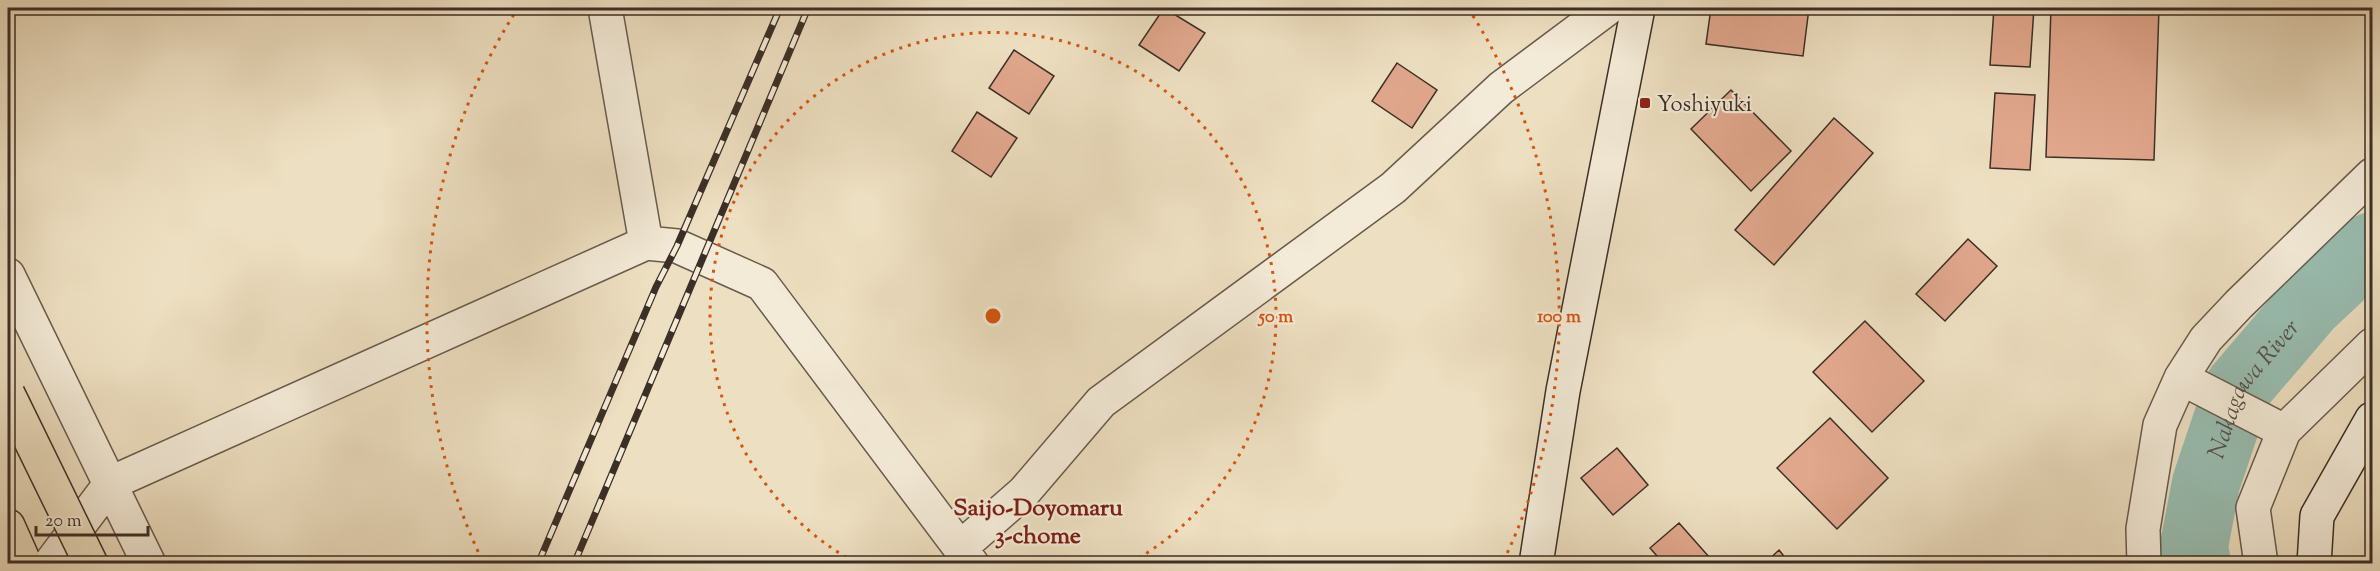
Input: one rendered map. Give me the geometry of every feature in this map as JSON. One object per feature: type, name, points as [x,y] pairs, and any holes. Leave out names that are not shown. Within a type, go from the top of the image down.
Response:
[{"type":"highway","points":[[8,394],[91,564]]},
{"type":"highway","points":[[8,526],[25,564]]},
{"type":"street","points":[[605,8],[646,243]]},
{"type":"street","points":[[1536,564],[1563,391],[1638,8]]},
{"type":"street","points":[[50,564],[111,483],[646,243],[677,246],[762,284],[966,556],[1101,402],[1393,188],[1501,88],[1592,12]]},
{"type":"street","points":[[2144,564],[2143,529],[2160,425],[2187,382],[2206,339],[2239,304],[2373,175]]},
{"type":"street","points":[[8,275],[149,564]]},
{"type":"street","points":[[2261,564],[2253,508],[2278,427],[2373,345]]},
{"type":"street","points":[[2187,382],[2278,427]]},
{"type":"street","points":[[2314,564],[2317,516],[2373,419]]},
{"type":"building","points":[[1164,8],[1205,33],[1179,71],[1139,45]]},
{"type":"building","points":[[1711,8],[1809,8],[1803,56],[1706,44]]},
{"type":"building","points":[[1994,8],[2034,8],[2030,67],[1990,65]]},
{"type":"building","points":[[2051,8],[2159,8],[2154,160],[2046,157]]},
{"type":"building","points":[[1014,50],[1054,76],[1029,114],[989,88]]},
{"type":"building","points":[[1397,63],[1437,90],[1412,128],[1372,101]]},
{"type":"building","points":[[1731,90],[1791,151],[1751,191],[1691,129]]},
{"type":"building","points":[[1995,93],[2035,95],[2030,170],[1990,168]]},
{"type":"building","points":[[977,112],[1017,138],[991,177],[952,151]]},
{"type":"building","points":[[1834,118],[1873,153],[1774,265],[1735,230]]},
{"type":"building","points":[[1968,239],[1997,266],[1945,321],[1916,294]]},
{"type":"building","points":[[1865,321],[1924,381],[1872,432],[1813,372]]},
{"type":"building","points":[[1830,418],[1888,478],[1837,529],[1777,468]]},
{"type":"building","points":[[1617,448],[1648,485],[1613,515],[1581,478]]},
{"type":"building","points":[[1679,523],[1710,558],[1705,564],[1664,564],[1650,548]]},
{"type":"building","points":[[1779,550],[1790,564],[1764,564]]},
{"type":"waterway","name":"Nakagawa River","points":[[2197,564],[2194,546],[2206,483],[2238,388],[2309,305],[2372,246]]},
{"type":"railway","points":[[538,564],[656,287],[677,246],[780,8]]},
{"type":"railway","points":[[574,564],[808,8]]},
{"type":"place","name":"Yoshiyuki","points":[[1645,103]]},
{"type":"district","name":"Saijo-Doyomaru 3-chome","points":[[1038,521]]}]
